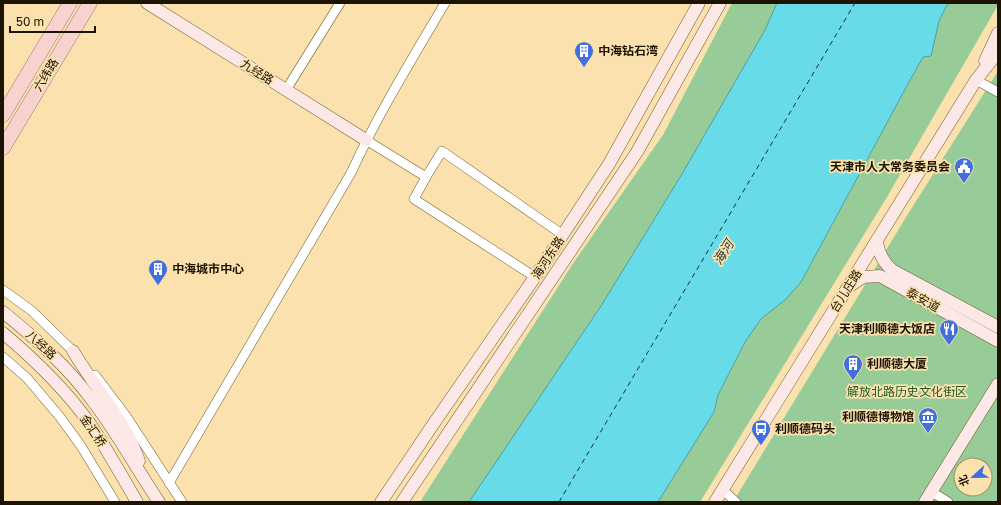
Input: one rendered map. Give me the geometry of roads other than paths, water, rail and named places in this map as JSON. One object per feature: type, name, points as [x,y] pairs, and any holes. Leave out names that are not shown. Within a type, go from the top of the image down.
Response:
[{"type":"main road","name":"六纬路","points":[[3,115],[70,3]]},
{"type":"main road","name":"六纬路","points":[[3,148],[90,3]]},
{"type":"main road","name":"九经路","points":[[148,3],[366,140]]},
{"type":"main road","name":"海河东路","points":[[381,502],[535,277],[609,164],[699,3]]},
{"type":"main road","name":"海河东路","points":[[402,502],[637,152],[720,3]]},
{"type":"main road","name":"台儿庄路","points":[[976,80],[998,33]]},
{"type":"main road","name":"台儿庄路","points":[[715,502],[976,80],[998,52]]},
{"type":"main road","name":"泰安道","points":[[877,240],[877,248],[880,254],[892,270],[998,327]]},
{"type":"main road","name":"泰安道","points":[[847,289],[863,277],[880,276],[998,341]]},
{"type":"main road","name":"八经路","points":[[3,312],[43,346],[77,381]]},
{"type":"main road","name":"八经路","points":[[3,333],[40,366]]},
{"type":"main road","points":[[986,335],[998,347]]},
{"type":"main road","points":[[73,351],[86,372],[111,406],[122,425],[138,459],[147,484]]},
{"type":"main road","name":"金汇桥","points":[[40,366],[87,420],[137,502]]},
{"type":"main road","name":"金汇桥","points":[[77,381],[104,416],[159,502]]},
{"type":"main road","points":[[925,502],[998,384]]},
{"type":"street","points":[[286,90],[340,3]]},
{"type":"street","points":[[169,483],[351,173],[366,140],[391,94],[445,3]]},
{"type":"street","points":[[976,80],[998,92]]},
{"type":"street","points":[[366,140],[426,177]]},
{"type":"street","points":[[535,277],[414,199],[442,151],[563,235]]},
{"type":"street","points":[[3,290],[32,311],[96,375],[126,416],[182,502]]},
{"type":"street","points":[[3,357],[27,378],[60,417],[81,446],[115,502]]},
{"type":"street","points":[[723,490],[736,502]]},
{"type":"street","points":[[932,492],[948,502]]},
{"type":"water","name":"海河","points":[[777,3],[948,3],[939,21],[931,56],[923,57],[801,282],[786,299],[761,319],[745,342],[718,395],[714,412],[658,502],[469,502],[601,306],[682,174],[765,30]]},
{"type":"place","name":"中海钻石湾","points":[[584,68]]},
{"type":"place","name":"天津市人大常务委员会","points":[[964,184]]},
{"type":"place","name":"中海城市中心","points":[[158,286]]},
{"type":"place","name":"天津利顺德大饭店","points":[[949,346]]},
{"type":"place","name":"利顺德大厦","points":[[853,381]]},
{"type":"place","name":"利顺德博物馆","points":[[928,434]]},
{"type":"place","name":"利顺德码头","points":[[761,446]]},
{"type":"park label","name":"解放北路历史文化街区","points":[[907,392]]}]
